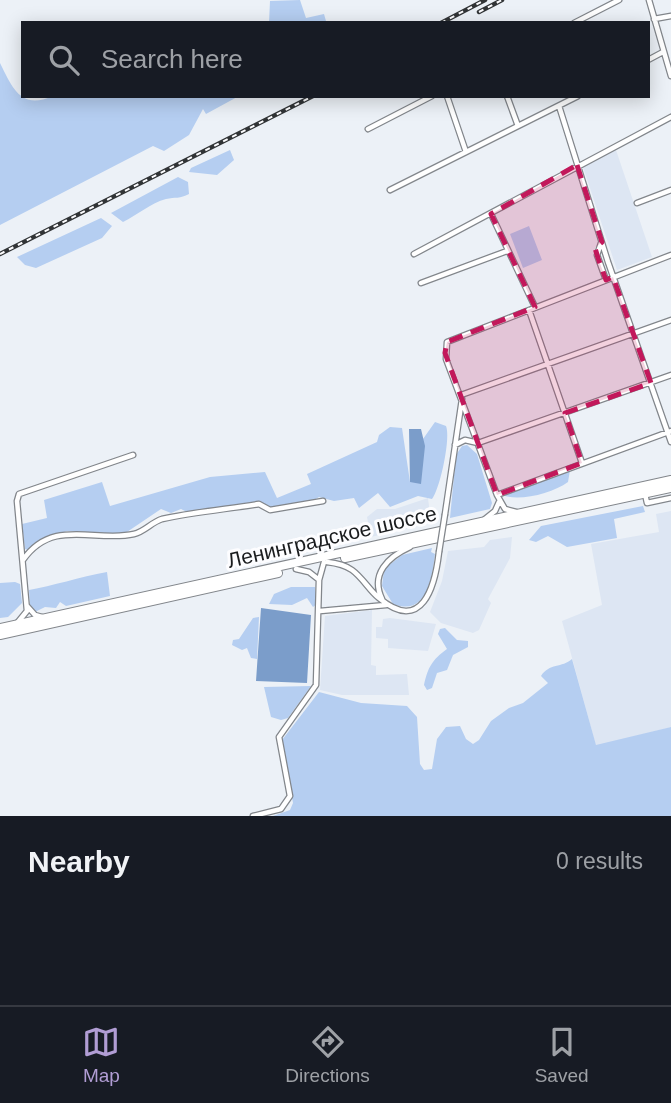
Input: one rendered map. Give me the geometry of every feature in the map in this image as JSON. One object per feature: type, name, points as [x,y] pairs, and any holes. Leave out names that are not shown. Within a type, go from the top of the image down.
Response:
[{"type":"highway","name":"Ленинградское шоссе","points":[[0,635],[645,494],[670,482]]},
{"type":"highway","name":"Ленинградское шоссе","points":[[0,628],[476,522],[670,482]]},
{"type":"street","points":[[578,21],[619,0]]},
{"type":"street","points":[[649,0],[671,76]]},
{"type":"street","points":[[654,19],[671,16]]},
{"type":"street","points":[[650,59],[663,52]]},
{"type":"street","points":[[368,129],[428,98]]},
{"type":"street","points":[[448,98],[466,152]]},
{"type":"street","points":[[508,98],[518,127]]},
{"type":"street","points":[[390,190],[574,98]]},
{"type":"street","points":[[559,106],[613,277],[671,442]]},
{"type":"street","points":[[414,254],[671,117]]},
{"type":"street","points":[[637,203],[671,190]]},
{"type":"street","points":[[491,214],[535,307]]},
{"type":"street","points":[[602,242],[597,251],[606,280]]},
{"type":"street","points":[[421,283],[507,251]]},
{"type":"street","points":[[524,512],[505,509],[497,495],[444,354],[450,340],[671,255]]},
{"type":"street","points":[[528,310],[582,463]]},
{"type":"street","points":[[461,396],[671,320]]},
{"type":"street","points":[[454,446],[465,440],[478,443],[671,375]]},
{"type":"street","points":[[320,611],[386,604],[407,610],[424,603],[433,587],[461,396]]},
{"type":"street","points":[[497,495],[669,431]]},
{"type":"street","points":[[13,625],[23,618],[27,606],[17,501],[21,491],[63,480],[74,473],[133,455]]},
{"type":"street","points":[[645,494],[647,503],[671,498]]},
{"type":"street","points":[[476,522],[495,511],[498,505],[497,495]]},
{"type":"street","points":[[23,560],[43,542],[63,536],[88,532],[117,536],[137,534],[160,519],[259,504],[270,510],[323,500]]},
{"type":"street","points":[[386,604],[377,584],[384,565],[399,552],[427,540]]},
{"type":"street","points":[[253,816],[281,809],[288,804],[290,796],[279,737],[316,685],[319,580],[326,562],[354,571],[386,604]]},
{"type":"street","points":[[296,569],[309,572],[319,580]]},
{"type":"street","points":[[27,606],[35,615],[50,617]]},
{"type":"highlighted area","points":[[577,165],[602,242],[595,248],[598,258],[606,280],[613,277],[651,383],[565,413],[582,463],[497,495],[445,353],[447,342],[535,307],[491,214]]},
{"type":"shaded area","points":[[300,0],[306,18],[324,14],[326,21],[269,21],[270,1]]},
{"type":"shaded area","points":[[0,63],[14,89],[21,98],[26,99],[235,98],[206,114],[203,109],[189,135],[164,151],[153,146],[0,225]]},
{"type":"shaded area","points":[[230,150],[234,160],[217,175],[189,172],[191,168]]},
{"type":"shaded area","points":[[616,150],[652,257],[617,270],[583,167]]},
{"type":"shaded area","points":[[178,177],[188,182],[189,194],[160,201],[123,222],[111,213]]},
{"type":"shaded area","points":[[101,218],[112,226],[102,238],[36,268],[25,265],[17,257]]},
{"type":"shaded area","points":[[529,226],[542,260],[523,268],[510,234]]},
{"type":"shaded area","points":[[435,422],[446,426],[447,441],[441,475],[432,499],[418,496],[390,507],[378,493],[359,508],[354,498],[334,501],[319,497],[311,502],[273,508],[259,503],[187,512],[181,509],[171,513],[161,509],[124,534],[67,531],[38,541],[28,550],[25,549],[22,524],[47,518],[44,500],[102,482],[110,506],[210,477],[265,472],[277,498],[311,484],[307,474],[377,442],[379,435],[390,427],[402,428],[410,482],[424,451],[423,439]]},
{"type":"shaded area","points":[[409,429],[421,429],[425,446],[421,484],[410,482]]},
{"type":"shaded area","points":[[467,445],[477,454],[492,503],[490,509],[450,518],[456,455],[462,446]]},
{"type":"shaded area","points":[[570,470],[568,482],[554,490],[528,497],[505,496],[506,492]]},
{"type":"shaded area","points":[[428,498],[431,523],[371,537],[367,517],[377,509],[395,509]]},
{"type":"shaded area","points":[[643,506],[645,512],[614,519],[617,538],[567,547],[548,536],[536,542],[529,540],[541,526]]},
{"type":"shaded area","points":[[671,511],[671,727],[596,746],[562,621],[602,605],[591,544],[659,532],[656,514]]},
{"type":"shaded area","points":[[512,537],[510,558],[488,599],[491,603],[479,630],[473,633],[441,623],[430,612],[442,581],[448,551],[484,547],[490,540]]},
{"type":"shaded area","points":[[432,548],[431,552],[435,554],[434,564],[426,593],[413,605],[404,607],[393,604],[382,586],[384,569],[402,555]]},
{"type":"shaded area","points":[[107,572],[110,596],[66,606],[60,602],[56,608],[45,607],[35,612],[30,606],[29,590]]},
{"type":"shaded area","points":[[0,583],[20,584],[22,603],[8,617],[0,618]]},
{"type":"shaded area","points":[[291,587],[315,587],[317,604],[313,607],[307,598],[292,605],[269,604],[274,594]]},
{"type":"shaded area","points":[[261,608],[311,615],[307,683],[256,681]]},
{"type":"shaded area","points":[[372,610],[371,665],[376,666],[376,675],[407,674],[409,695],[342,695],[320,690],[325,616]]},
{"type":"shaded area","points":[[259,617],[257,659],[251,658],[247,648],[242,650],[232,645],[233,640],[239,639],[253,618]]},
{"type":"shaded area","points":[[383,619],[436,624],[428,651],[388,648],[388,639],[376,638],[376,627],[382,627]]},
{"type":"shaded area","points":[[445,628],[457,640],[468,641],[468,647],[453,655],[447,670],[437,673],[432,688],[427,690],[424,685],[429,669],[434,660],[447,649],[438,634],[440,629]]},
{"type":"shaded area","points":[[572,659],[596,745],[671,727],[671,816],[273,816],[290,810],[293,803],[282,740],[319,692],[361,703],[407,706],[417,717],[420,764],[424,770],[432,769],[437,739],[446,727],[460,726],[466,739],[473,744],[479,740],[491,721],[509,708],[523,703],[548,683],[541,676],[544,672]]},
{"type":"shaded area","points":[[311,686],[288,718],[281,720],[271,717],[264,687]]},
{"type":"railway","points":[[445,21],[485,0]]},
{"type":"railway","points":[[479,12],[502,0]]},
{"type":"railway","points":[[0,254],[309,98]]}]
